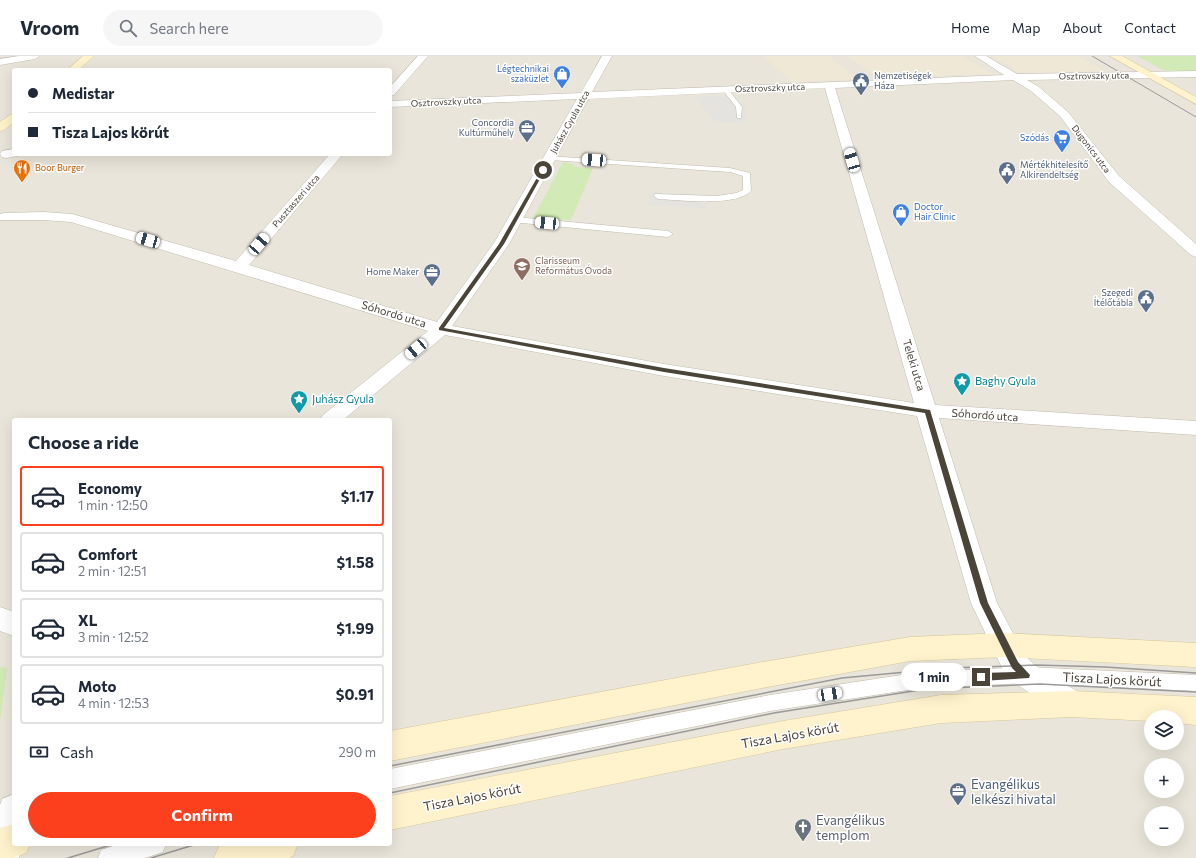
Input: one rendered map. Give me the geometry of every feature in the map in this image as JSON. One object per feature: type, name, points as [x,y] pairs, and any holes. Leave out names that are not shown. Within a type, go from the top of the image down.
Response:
[{"type":"street","points":[[0,62],[35,56]]},
{"type":"street","points":[[74,68],[89,56]]},
{"type":"street","points":[[392,91],[423,56]]},
{"type":"street","name":"Juhász Gyula utca","points":[[332,418],[441,329],[501,244],[607,56]]},
{"type":"street","name":"Dugonics utca","points":[[980,56],[1035,89],[1064,114],[1114,179],[1196,252]]},
{"type":"street","points":[[1115,56],[1196,101]]},
{"type":"street","name":"Osztrovszky utca","points":[[392,104],[1017,77],[1196,74]]},
{"type":"street","name":"Teleki utca","points":[[829,86],[928,411],[984,603],[1015,665],[1026,675],[1072,704]]},
{"type":"street","points":[[0,128],[12,119]]},
{"type":"street","name":"Pusztaszeri utca","points":[[239,266],[335,156]]},
{"type":"street","name":"Sóhordó utca","points":[[2,215],[72,218],[239,266],[441,329],[664,370],[928,411],[1196,428]]},
{"type":"street","points":[[0,618],[12,624]]},
{"type":"street","points":[[392,746],[757,676],[910,649],[1004,645],[1196,655]]},
{"type":"street","name":"Tisza Lajos körút","points":[[392,813],[783,735],[941,709],[1072,704],[1196,711]]},
{"type":"street","points":[[6,847],[12,820]]},
{"type":"street","points":[[231,858],[274,846]]},
{"type":"lane","points":[[726,90],[739,107],[739,117]]},
{"type":"lane","points":[[550,158],[722,170],[739,172],[747,175],[747,191],[731,196],[704,198],[658,196]]},
{"type":"lane","points":[[515,220],[668,234]]},
{"type":"lane","name":"Tisza Lajos körút","points":[[392,779],[770,703],[921,680],[1026,675],[1196,683]]},
{"type":"lane","points":[[108,858],[148,846]]},
{"type":"shaded area","points":[[0,56],[1196,56],[1196,858],[0,858]]},
{"type":"shaded area","points":[[764,56],[829,56],[858,79],[792,82]]},
{"type":"shaded area","points":[[848,56],[962,56],[993,74],[877,78]]},
{"type":"shaded area","points":[[991,56],[1079,56],[1104,71],[1020,73]]},
{"type":"shaded area","points":[[735,95],[746,108],[746,123],[715,122],[695,97]]},
{"type":"shaded area","points":[[652,192],[708,195],[706,208],[648,205]]},
{"type":"green space","points":[[1137,56],[1196,56],[1196,74],[1172,75]]},
{"type":"green space","points":[[563,162],[573,164],[575,167],[593,168],[571,220],[533,218]]},
{"type":"green space","points":[[0,667],[7,668],[0,721]]},
{"type":"tram line","points":[[1092,56],[1196,117]]},
{"type":"tram line","points":[[392,766],[842,678],[949,668],[1037,665],[1105,667],[1196,673]]},
{"type":"tram line","points":[[392,793],[774,713],[926,689],[1040,684],[1196,692]]},
{"type":"tram line","points":[[68,858],[107,846]]},
{"type":"tram line","points":[[151,858],[190,846]]},
{"type":"place","name":"Légtechnikai szaküzlet","points":[[562,89]]},
{"type":"place","name":"Nemzetiségek Háza","points":[[861,96]]},
{"type":"place","name":"Concordia Kultúrműhely","points":[[527,143]]},
{"type":"place","name":"Szódás","points":[[1062,153]]},
{"type":"place","name":"Boor Burger","points":[[22,183]]},
{"type":"place","name":"Mértékhitelesítő Alkirendeltség","points":[[1007,185]]},
{"type":"place","name":"Doctor Hair Clinic","points":[[901,227]]},
{"type":"place","name":"Clarisseum Református Óvoda","points":[[522,281]]},
{"type":"place","name":"Home Maker","points":[[432,287]]},
{"type":"place","name":"Szegedi Ítélőtábla","points":[[1146,313]]},
{"type":"place","name":"Baghy Gyula","points":[[962,396]]},
{"type":"place","name":"Juhász Gyula","points":[[299,414]]},
{"type":"place","name":"Evangélikus lelkészi hivatal","points":[[958,806]]},
{"type":"place","name":"Evangélikus templom","points":[[803,842]]},
{"type":"route","points":[[543,170],[501,244],[441,329],[664,370],[928,411],[984,603],[1015,665],[1026,675],[981,677]]}]
